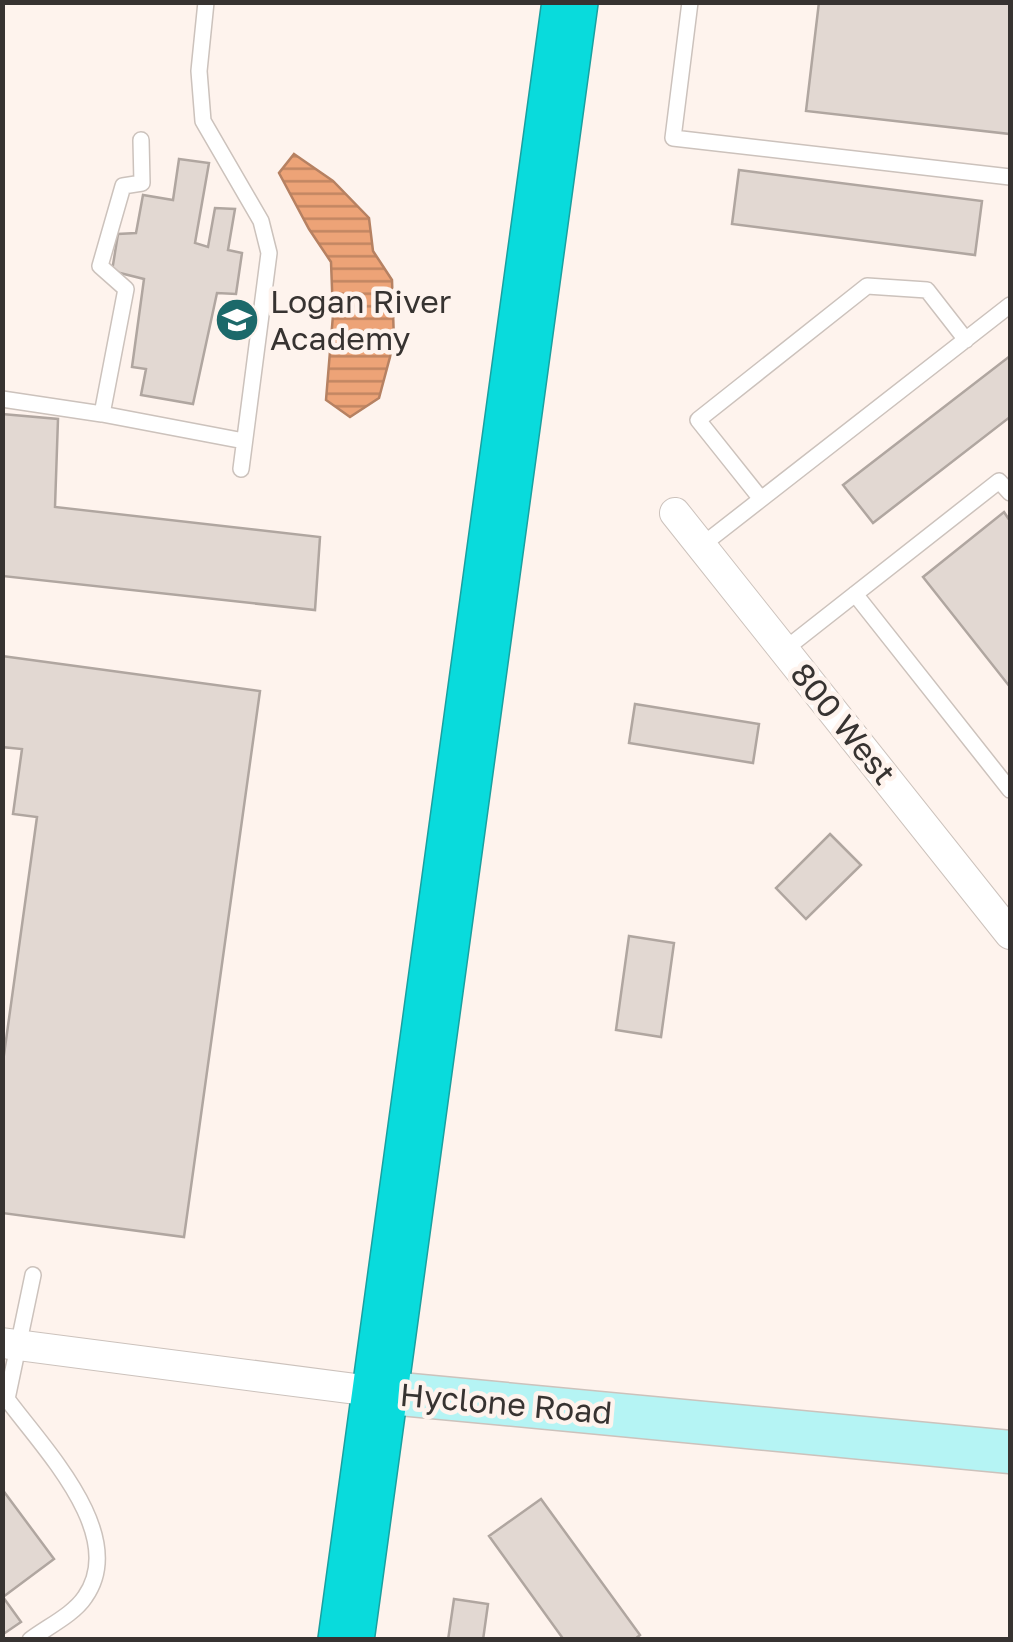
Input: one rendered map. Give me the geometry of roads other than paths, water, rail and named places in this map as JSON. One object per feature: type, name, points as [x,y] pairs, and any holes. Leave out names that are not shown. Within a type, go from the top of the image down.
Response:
[{"type":"highway","points":[[346,1640],[570,2]]},
{"type":"street","name":"800 West","points":[[675,513],[1010,934]]},
{"type":"street","name":"Hyclone Road","points":[[11,1344],[379,1392],[1010,1452]]},
{"type":"lane","points":[[206,2],[199,71],[203,120],[261,221],[269,253],[241,469]]},
{"type":"lane","points":[[690,2],[673,138],[1010,177]]},
{"type":"lane","points":[[102,414],[126,289],[100,266],[123,186],[142,183],[141,140]]},
{"type":"lane","points":[[761,499],[698,420],[868,286],[928,290],[966,340]]},
{"type":"lane","points":[[701,546],[1010,305]]},
{"type":"lane","points":[[2,399],[244,441]]},
{"type":"lane","points":[[784,650],[999,481],[1010,493]]},
{"type":"lane","points":[[855,594],[1010,790]]},
{"type":"lane","points":[[30,1640],[86,1596],[98,1560],[96,1532],[71,1486],[5,1399],[11,1344],[33,1275]]},
{"type":"place","name":"Logan River Academy","points":[[237,320]]}]
